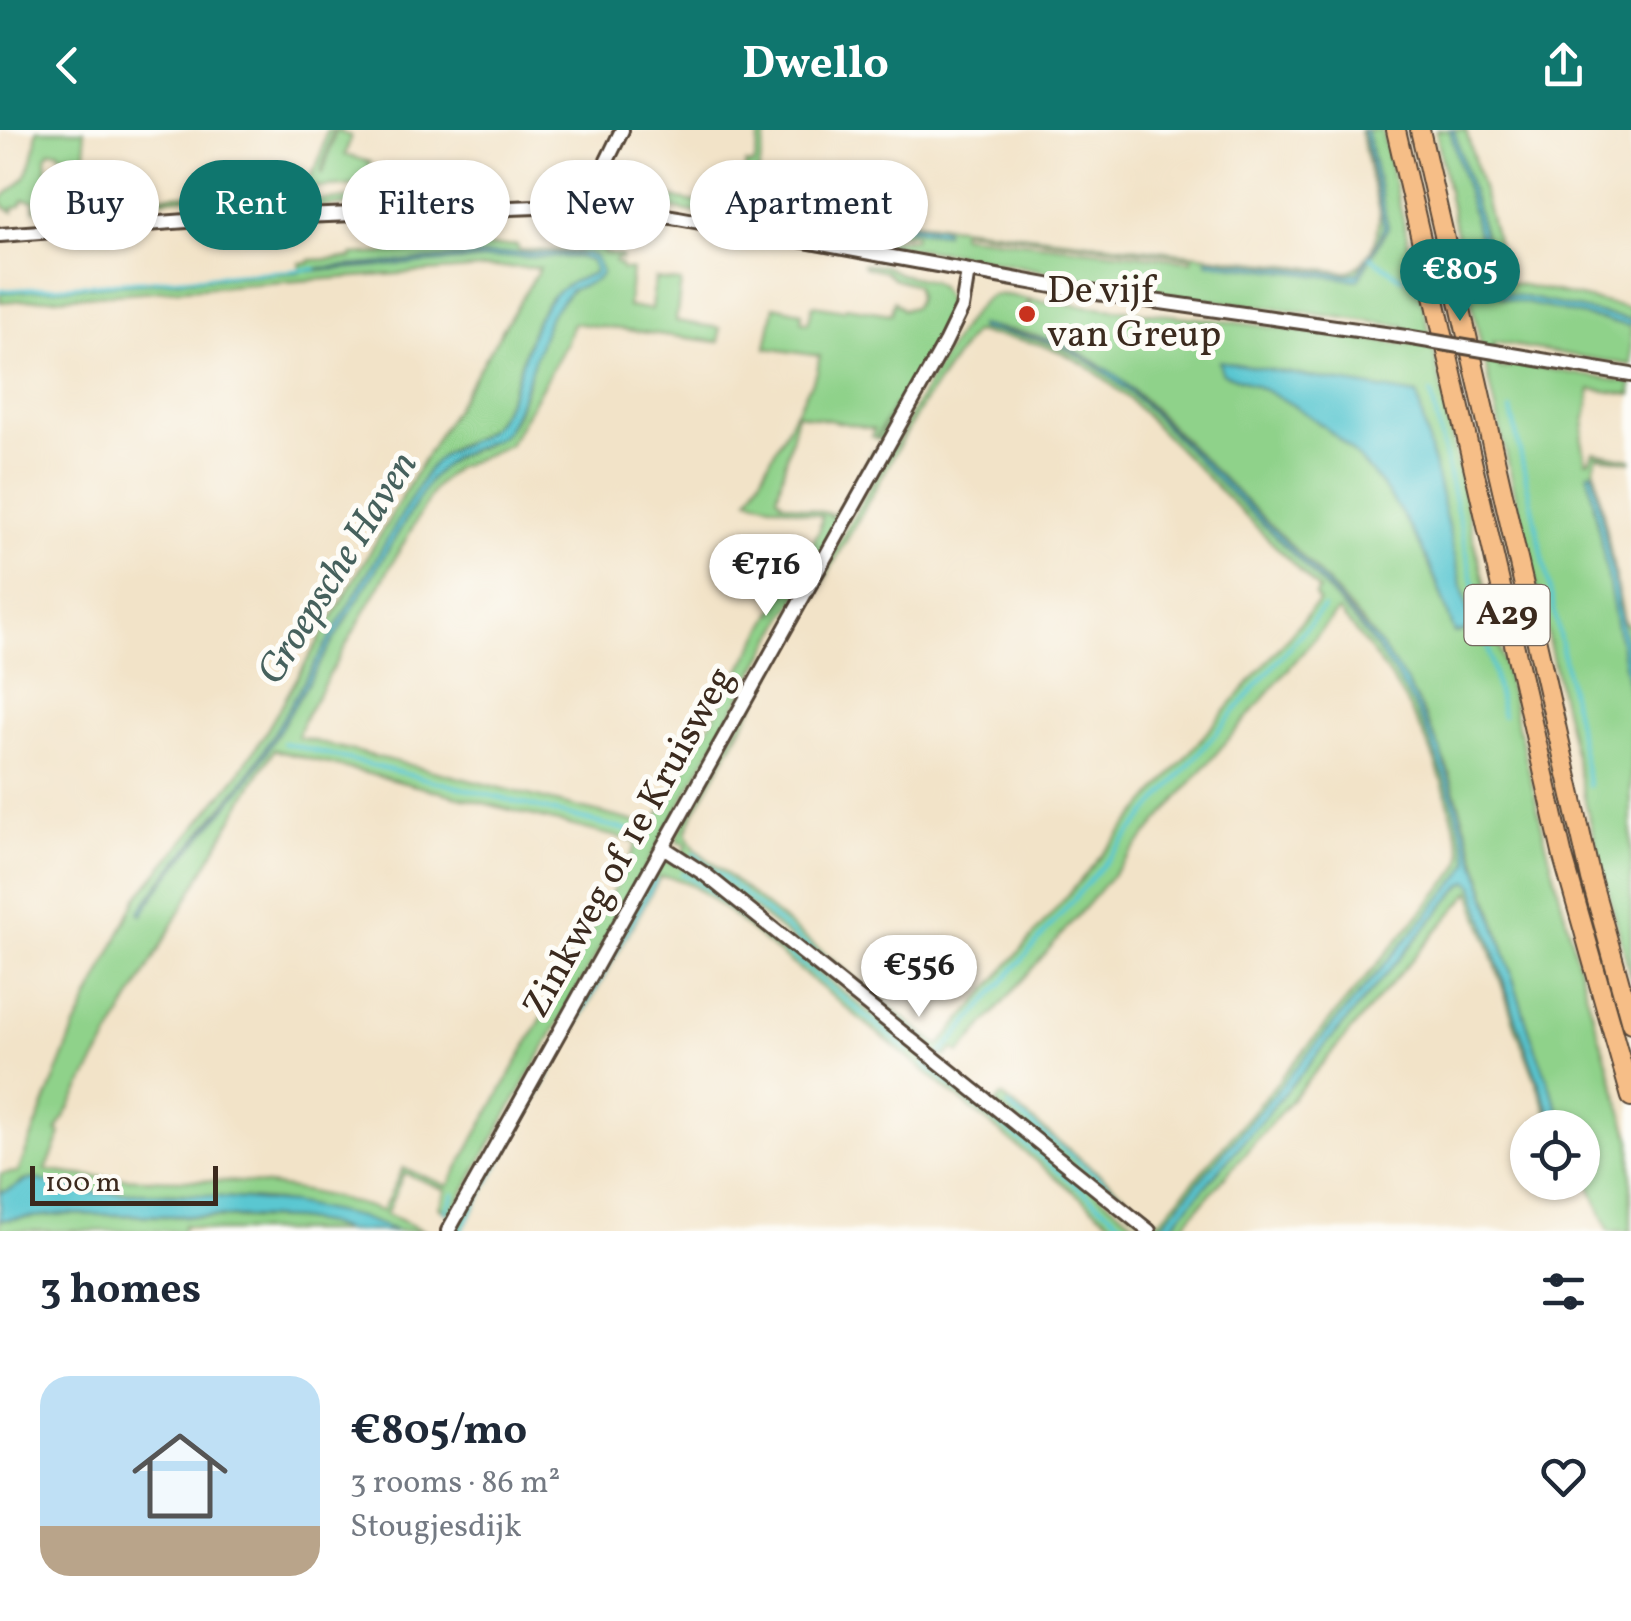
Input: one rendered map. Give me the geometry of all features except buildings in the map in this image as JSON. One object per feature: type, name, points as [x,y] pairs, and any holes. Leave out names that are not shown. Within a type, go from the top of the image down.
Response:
[{"type":"highway","name":"A29","points":[[1396,130],[1563,857],[1631,1098]]},
{"type":"highway","name":"A29","points":[[1420,130],[1588,864],[1631,1022]]},
{"type":"street","points":[[607,160],[622,130]]},
{"type":"street","points":[[0,234],[200,220],[530,209]]},
{"type":"street","points":[[670,217],[1104,295],[1406,337],[1631,375]]},
{"type":"street","name":"Zinkweg of 1e Kruisweg","points":[[448,1231],[952,329],[963,304],[968,270]]},
{"type":"street","points":[[663,847],[706,875],[1149,1231]]},
{"type":"green space","points":[[37,130],[84,130],[86,160],[80,160],[80,154],[60,155],[59,151],[50,151],[46,160],[31,160]]},
{"type":"green space","points":[[327,130],[333,130],[322,169],[322,160],[319,160]]},
{"type":"green space","points":[[336,130],[351,136],[345,155],[363,160],[342,160],[342,186],[322,187],[322,173]]},
{"type":"green space","points":[[761,130],[767,130],[761,160],[755,160]]},
{"type":"green space","points":[[1363,130],[1384,226],[1380,238],[1358,273],[1346,275],[1208,259],[1358,280],[1388,227],[1367,130],[1382,130],[1544,835],[1631,1141],[1631,1231],[1609,1231],[1596,1200],[1600,1200],[1600,1110],[1559,1110],[1530,1033],[1449,772],[1406,683],[1341,597],[1166,421],[1118,377],[1057,342],[979,326],[1057,346],[1100,369],[1136,398],[1327,589],[1399,680],[1427,730],[1467,850],[1469,862],[1465,871],[1160,1227],[1164,1231],[1156,1231],[995,1104],[1002,1096],[1159,1222],[1457,870],[1462,852],[1441,778],[1423,734],[1391,679],[1338,611],[960,1053],[953,1049],[941,1057],[683,851],[687,846],[678,843],[677,835],[932,376],[982,302],[995,295],[1029,299],[1023,317],[1029,319],[1031,300],[1409,345],[1404,326],[1149,292],[925,250],[928,231],[944,233],[944,228],[928,223],[1346,272],[1367,257],[1379,221]],"holes":[[[961,230],[1191,257],[1192,258],[1191,261],[960,235]],[[973,332],[1031,342],[1072,357],[1092,370],[1129,399],[1319,590],[1315,595],[1319,601],[939,1046],[695,849],[686,833],[922,405]],[[1223,373],[1417,395],[1472,629],[1455,633],[1410,525],[1347,444],[1279,396]]]},
{"type":"green space","points":[[1436,130],[1450,130],[1494,291],[1503,298],[1631,326],[1631,365],[1493,342],[1500,369],[1512,367],[1512,363],[1631,383],[1631,395],[1591,389],[1582,440],[1586,461],[1593,452],[1631,459],[1597,456],[1594,466],[1624,622],[1631,627],[1631,671],[1593,472],[1588,473],[1631,701],[1631,980],[1586,805],[1460,252]]},
{"type":"green space","points":[[1454,130],[1466,130],[1508,282],[1631,308],[1631,320],[1501,292]]},
{"type":"green space","points":[[30,164],[30,200],[24,199],[13,212],[1,200],[27,173]]},
{"type":"green space","points":[[179,195],[179,198],[159,199],[159,196]]},
{"type":"green space","points":[[670,197],[690,201],[690,212],[670,208]]},
{"type":"green space","points":[[342,199],[342,205],[322,206],[322,200]]},
{"type":"green space","points":[[510,245],[517,245],[519,250],[602,250],[622,256],[615,263],[621,269],[632,270],[628,307],[651,309],[655,279],[681,282],[676,321],[720,328],[719,342],[573,323],[566,344],[509,445],[455,468],[436,486],[303,721],[298,737],[652,826],[820,529],[822,516],[749,499],[817,372],[820,356],[766,348],[774,306],[802,312],[801,321],[808,323],[813,305],[891,314],[894,301],[903,310],[914,307],[918,298],[916,285],[863,264],[884,266],[931,281],[945,295],[948,316],[883,441],[877,439],[895,404],[876,438],[872,436],[874,429],[797,414],[777,497],[781,502],[831,517],[845,501],[873,451],[875,456],[452,1213],[446,1213],[455,1194],[444,1211],[439,1207],[446,1190],[404,1173],[386,1214],[425,1231],[397,1231],[348,1215],[277,1201],[87,1192],[34,1179],[0,1192],[0,1174],[18,1172],[74,1030],[137,898],[238,775],[266,732],[540,268],[496,267],[0,302],[0,293],[300,272],[300,263],[352,255],[510,250]],"holes":[[[515,253],[588,254],[602,273],[567,293],[549,316],[511,424],[487,444],[449,461],[431,478],[256,769],[139,913],[246,778],[423,478],[445,453],[480,435],[495,422],[543,308],[562,288],[595,270],[591,261],[580,257],[310,269]],[[274,750],[637,842],[448,1186],[403,1168],[382,1211],[312,1192],[258,1184],[118,1178],[46,1170],[61,1134],[57,1130]]]},
{"type":"green space","points":[[664,861],[693,872],[1145,1231],[1122,1231],[711,898],[681,880],[660,877],[462,1231],[454,1231]]},
{"type":"green space","points":[[1473,882],[1508,996],[1550,1110],[1516,1028],[1471,891],[1178,1231],[1167,1231],[1461,886]]},
{"type":"green space","points":[[64,1214],[297,1219],[346,1231],[214,1231],[184,1225],[183,1231],[0,1231],[0,1220]]},
{"type":"water","points":[[1363,130],[1367,130],[1388,227],[1358,280],[1207,263],[1207,259],[1346,275],[1358,273],[1384,226]]},
{"type":"water","points":[[1450,130],[1454,130],[1500,292],[1631,320],[1631,326],[1503,298],[1494,291]]},
{"type":"water","points":[[928,226],[945,228],[944,233],[928,231]]},
{"type":"water","points":[[515,253],[588,254],[595,257],[602,273],[596,280],[571,290],[550,315],[506,431],[452,458],[431,478],[256,769],[142,915],[139,913],[152,894],[254,767],[428,470],[445,454],[489,430],[496,422],[543,308],[562,288],[595,270],[591,261],[578,257],[310,269]]},
{"type":"water","points":[[979,325],[1059,342],[1116,375],[1326,583],[1382,648],[1406,681],[1441,752],[1530,1033],[1559,1110],[1549,1110],[1474,886],[1469,881],[1167,1231],[1160,1227],[1463,873],[1469,862],[1467,850],[1435,751],[1407,694],[1366,635],[1319,580],[1109,375],[1058,345],[979,329]]},
{"type":"water","points":[[1219,361],[1417,395],[1472,629],[1455,633],[1417,540],[1380,483],[1359,459],[1311,417],[1284,400],[1222,373]]},
{"type":"water","points":[[1593,471],[1631,671],[1631,701],[1588,473]]},
{"type":"water","points":[[34,1179],[87,1192],[291,1203],[359,1217],[397,1231],[346,1231],[297,1219],[247,1217],[64,1214],[0,1220],[0,1192]]},
{"type":"waterway","points":[[1371,257],[1403,279]]},
{"type":"waterway","points":[[0,291],[315,269]]},
{"type":"waterway","points":[[1431,393],[1503,716]]},
{"type":"waterway","points":[[1511,410],[1589,786]]},
{"type":"waterway","points":[[942,1053],[1323,608]]},
{"type":"waterway","points":[[284,743],[642,834]]},
{"type":"waterway","points":[[694,854],[924,1041]]},
{"type":"waterway","points":[[682,873],[709,890],[909,1051]]},
{"type":"waterway","points":[[461,1231],[655,881]]},
{"type":"waterway","points":[[924,1063],[1132,1231]]},
{"type":"waterway","points":[[1008,1106],[1145,1215]]},
{"type":"waterway","points":[[445,1212],[454,1194]]},
{"type":"place","name":"De vijf van Greup","points":[[1027,314]]},
{"type":"water label","name":"Groepsche Haven","points":[[339,569]]}]
